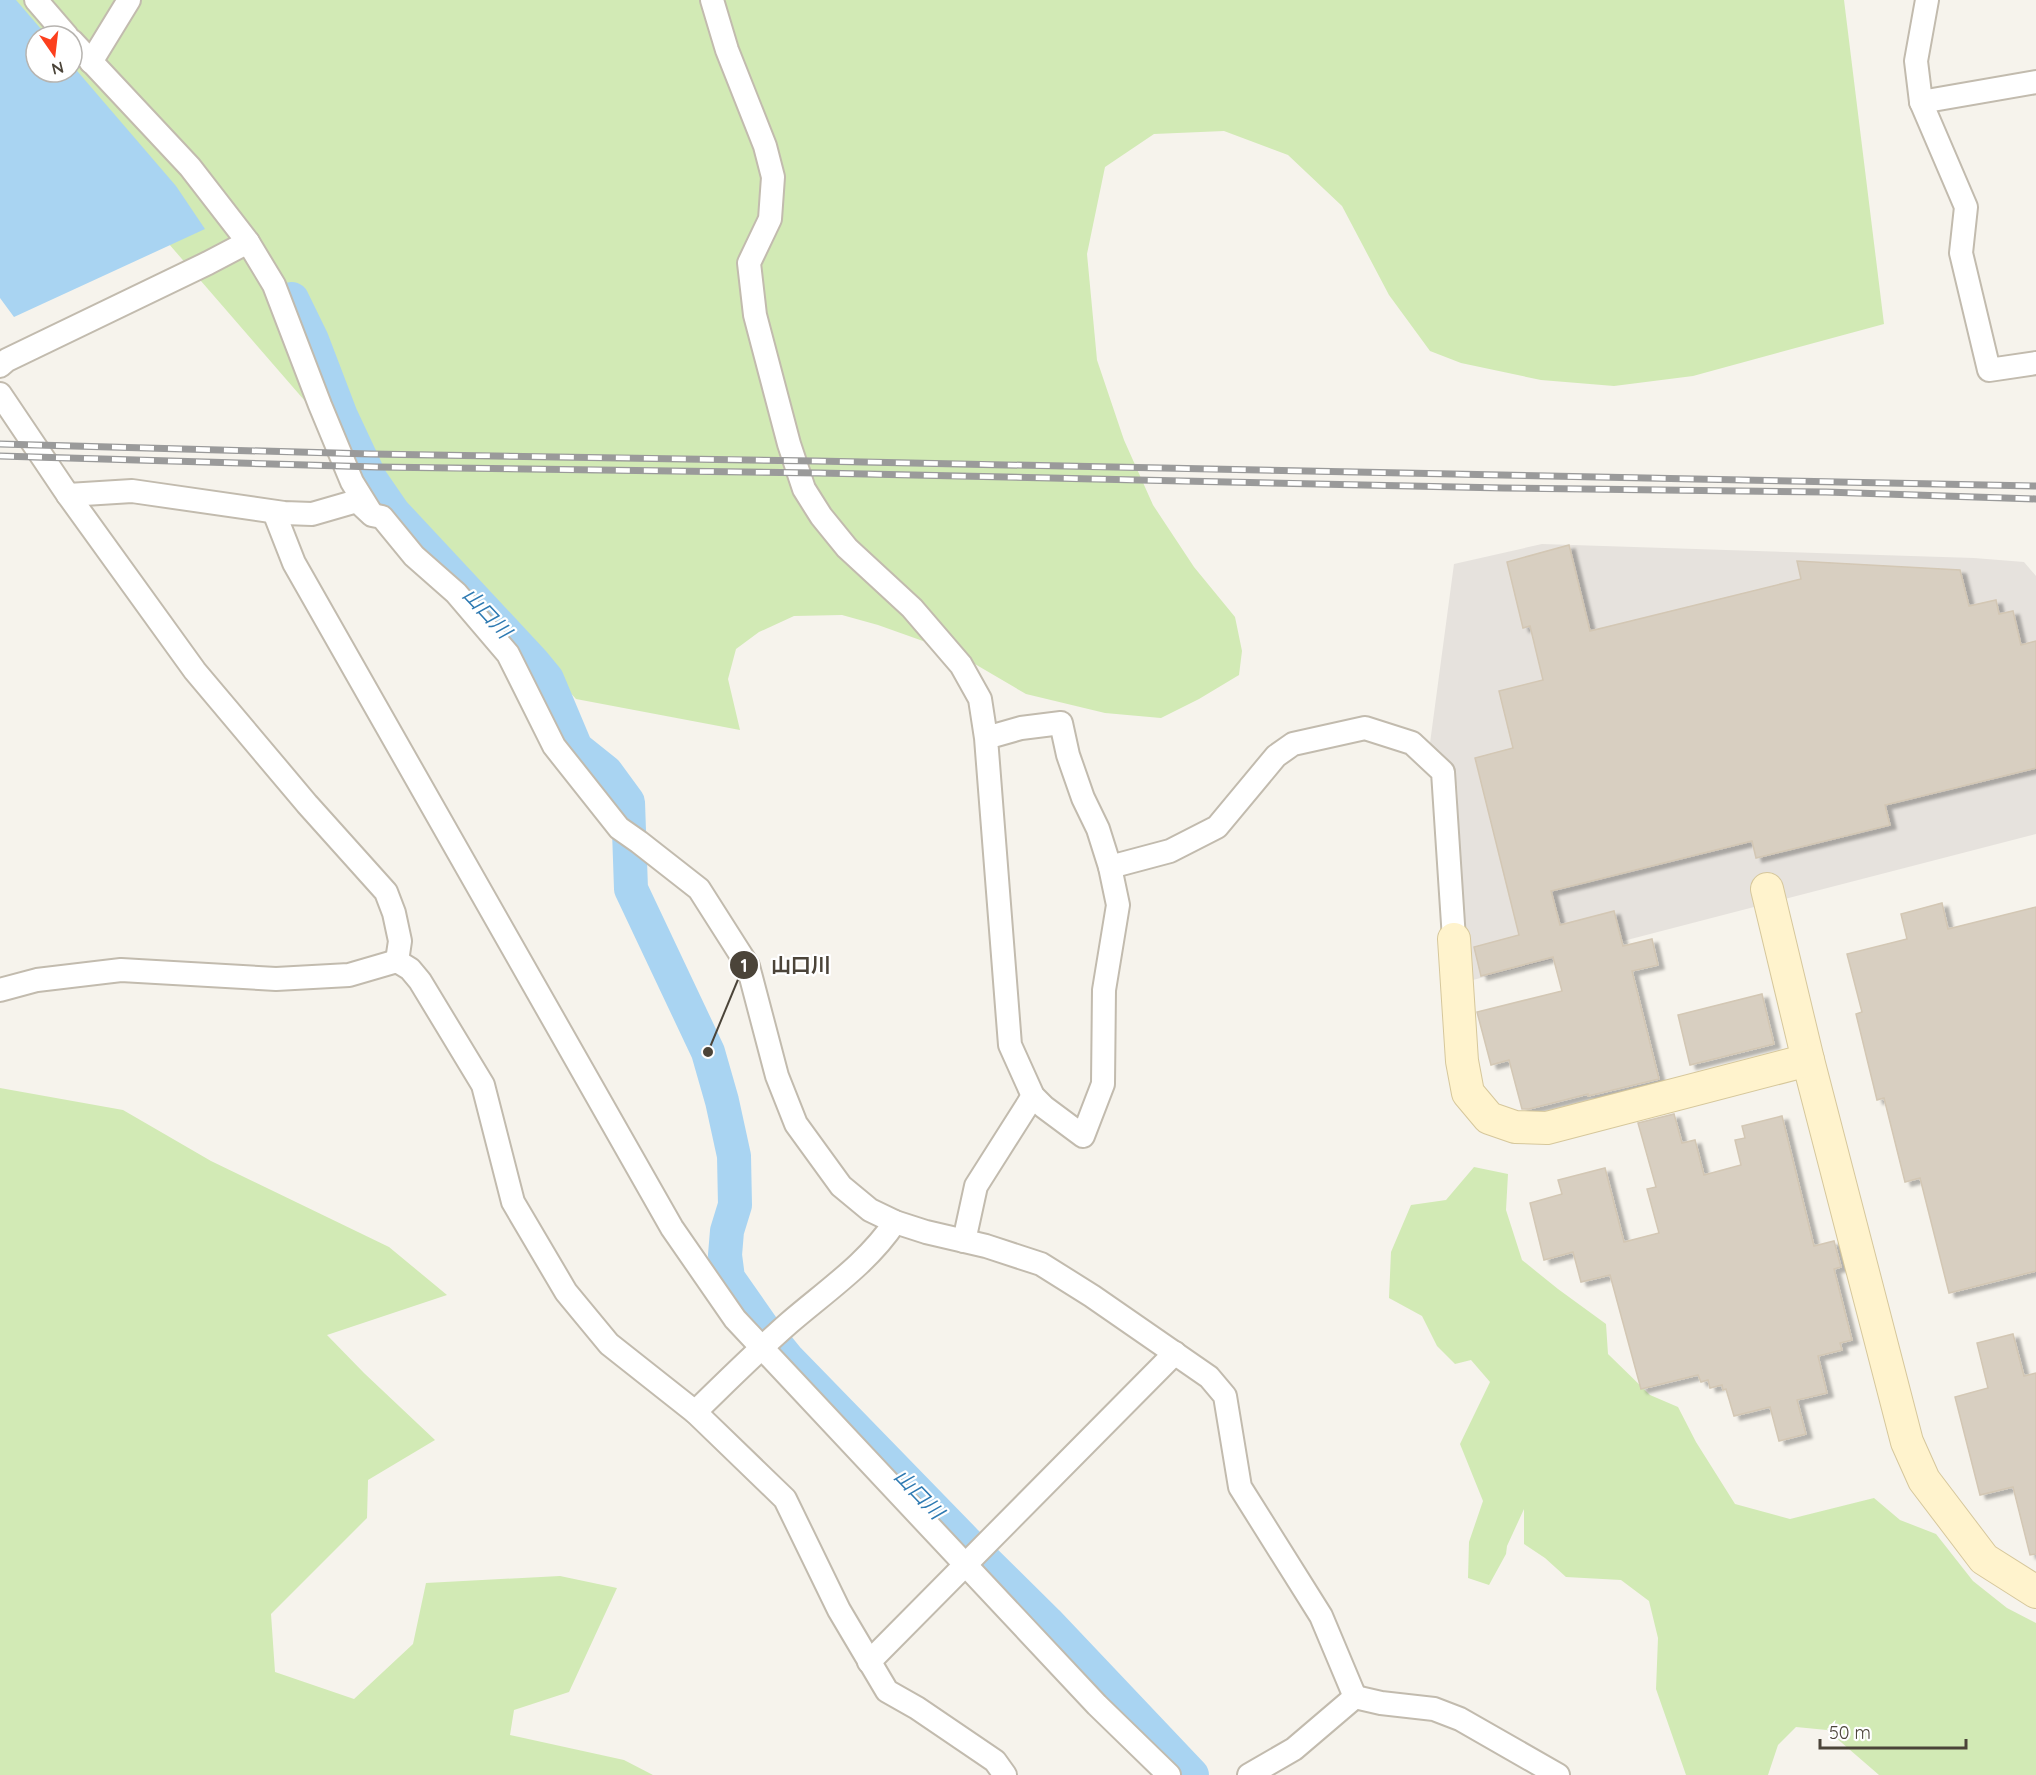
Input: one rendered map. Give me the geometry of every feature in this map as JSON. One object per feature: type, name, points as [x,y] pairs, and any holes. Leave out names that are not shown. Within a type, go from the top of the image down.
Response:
[{"type":"street","points":[[36,0],[57,24]]},
{"type":"street","points":[[90,62],[129,0]]},
{"type":"street","points":[[712,0],[727,50],[765,146],[773,177],[770,219],[749,263],[755,315],[804,489],[821,516],[847,548],[912,608],[961,665],[980,699],[986,738],[1010,1046],[1033,1096],[1083,1136],[1103,1084],[1104,990],[1118,905],[1110,867],[1098,829],[1083,798],[1068,755],[1061,723],[1021,728],[986,738]]},
{"type":"street","points":[[1927,0],[1916,61],[1921,102],[1966,207],[1961,253],[1989,370],[2036,363]]},
{"type":"street","points":[[84,55],[190,167],[248,242],[273,285],[352,482],[372,514]]},
{"type":"street","points":[[1921,102],[2036,82]]},
{"type":"street","points":[[0,366],[248,242]]},
{"type":"street","points":[[0,394],[68,495],[195,671],[386,892],[394,913],[400,941],[397,961]]},
{"type":"street","points":[[68,495],[132,491],[274,512],[312,514],[357,501],[372,514],[382,517],[414,556],[456,592],[508,654],[554,746],[619,828],[699,889],[748,966],[777,1076],[796,1124],[842,1186],[870,1210],[895,1222],[986,1245],[1041,1264],[1092,1296],[1209,1377],[1225,1396],[1240,1487],[1321,1616],[1355,1697]]},
{"type":"street","points":[[274,512],[294,563],[672,1228],[735,1319],[1097,1705],[1169,1775]]},
{"type":"street","points":[[1110,867],[1170,851],[1217,827],[1276,756],[1293,744],[1365,728],[1412,742],[1443,772],[1462,1061],[1468,1093],[1489,1118],[1515,1127],[1547,1128],[1808,1060]]},
{"type":"street","points":[[1767,889],[1808,1060],[1907,1442],[1924,1479],[1984,1559],[2036,1592]]},
{"type":"street","points":[[0,990],[37,980],[121,970],[276,979],[349,975],[397,961],[410,969],[420,981],[483,1086],[513,1202],[566,1292],[609,1344],[695,1412],[785,1499],[839,1610],[887,1691],[917,1708],[995,1761],[1005,1775]]},
{"type":"street","points":[[964,1241],[976,1186],[1033,1096]]},
{"type":"street","points":[[695,1412],[787,1325],[857,1265],[883,1240],[895,1222]]},
{"type":"street","points":[[869,1662],[1175,1353]]},
{"type":"street","points":[[1249,1775],[1294,1749],[1355,1697]]},
{"type":"street","points":[[1355,1697],[1381,1703],[1434,1709],[1460,1719],[1558,1775]]},
{"type":"shaded area","points":[[1542,544],[1974,558],[2024,562],[2036,576],[2036,834],[1465,982],[1457,785],[1430,743],[1454,564]]},
{"type":"green space","points":[[0,0],[1844,0],[1884,324],[1693,376],[1614,386],[1541,380],[1461,363],[1430,351],[1389,295],[1342,206],[1288,155],[1224,131],[1154,134],[1105,167],[1087,254],[1097,360],[1124,440],[1153,505],[1194,567],[1235,617],[1242,651],[1239,675],[1161,718],[1105,713],[1026,694],[968,660],[937,646],[878,625],[842,615],[794,616],[759,632],[736,649],[728,679],[740,730],[576,699],[344,446],[162,236],[45,84],[84,84],[84,24],[24,24],[24,57],[0,26]]},
{"type":"green space","points":[[0,1088],[123,1110],[211,1161],[389,1247],[447,1295],[327,1335],[435,1440],[368,1480],[367,1518],[271,1614],[275,1672],[354,1699],[413,1644],[426,1583],[560,1576],[617,1588],[569,1692],[514,1710],[510,1735],[624,1760],[653,1775],[0,1775]]},
{"type":"green space","points":[[1474,1167],[1508,1174],[1506,1210],[1522,1260],[1606,1324],[1608,1354],[1650,1395],[1678,1407],[1696,1442],[1735,1504],[1790,1519],[1874,1498],[1900,1520],[1936,1534],[1973,1581],[2007,1608],[2036,1623],[2036,1775],[1879,1775],[1827,1730],[1796,1727],[1778,1745],[1768,1775],[1686,1775],[1656,1689],[1658,1638],[1649,1601],[1621,1580],[1566,1577],[1545,1558],[1524,1544],[1524,1509],[1507,1546],[1506,1554],[1489,1585],[1468,1578],[1469,1542],[1483,1501],[1460,1444],[1490,1382],[1471,1360],[1455,1364],[1437,1346],[1422,1316],[1389,1298],[1391,1252],[1411,1205],[1446,1200]]},
{"type":"water","points":[[0,0],[16,0],[37,24],[24,24],[24,84],[84,84],[84,79],[176,186],[205,229],[14,317],[0,298]]},
{"type":"building","points":[[1569,545],[1590,631],[1801,579],[1797,561],[1960,570],[1969,606],[1996,600],[1999,614],[2013,611],[2021,645],[2036,641],[2036,768],[1885,805],[1890,825],[1756,858],[1752,841],[1551,891],[1560,925],[1614,911],[1623,946],[1652,939],[1658,965],[1632,971],[1659,1079],[1522,1109],[1509,1060],[1491,1065],[1477,1012],[1562,991],[1553,957],[1481,976],[1474,947],[1519,935],[1475,758],[1513,748],[1499,691],[1543,680],[1530,626],[1523,628],[1507,562]]},
{"type":"building","points":[[1942,903],[1948,929],[2036,907],[2036,1271],[1949,1293],[1920,1178],[1905,1182],[1884,1098],[1877,1100],[1856,1014],[1862,1012],[1847,954],[1907,939],[1901,914]]},
{"type":"building","points":[[1762,994],[1774,1044],[1690,1065],[1678,1015]]},
{"type":"building","points":[[1674,1114],[1682,1143],[1695,1140],[1704,1175],[1741,1165],[1735,1140],[1745,1138],[1742,1126],[1782,1116],[1814,1246],[1834,1241],[1841,1267],[1834,1269],[1852,1340],[1840,1343],[1842,1350],[1818,1356],[1827,1393],[1797,1400],[1806,1434],[1779,1441],[1770,1407],[1734,1416],[1726,1389],[1723,1390],[1722,1385],[1710,1388],[1708,1380],[1701,1382],[1698,1375],[1641,1389],[1610,1275],[1581,1282],[1573,1252],[1544,1260],[1530,1203],[1562,1194],[1558,1180],[1605,1168],[1624,1242],[1659,1233],[1647,1189],[1656,1187],[1638,1123]]},
{"type":"building","points":[[2013,1334],[2024,1376],[2036,1373],[2036,1554],[2030,1555],[2013,1487],[1980,1495],[1955,1397],[1988,1388],[1977,1343]]},
{"type":"waterway","name":"山口川","points":[[292,299],[312,340],[341,416],[371,480],[393,512],[547,679],[576,748],[606,772],[628,802],[631,889],[708,1052],[734,1156],[735,1205],[727,1231],[725,1255],[728,1278],[787,1358],[1047,1622],[1192,1775]]},
{"type":"railway","points":[[0,444],[371,454],[2036,486]]},
{"type":"railway","points":[[0,456],[377,467],[1826,492],[2036,499]]},
{"type":"place","name":"山口川","points":[[708,1052]]}]
